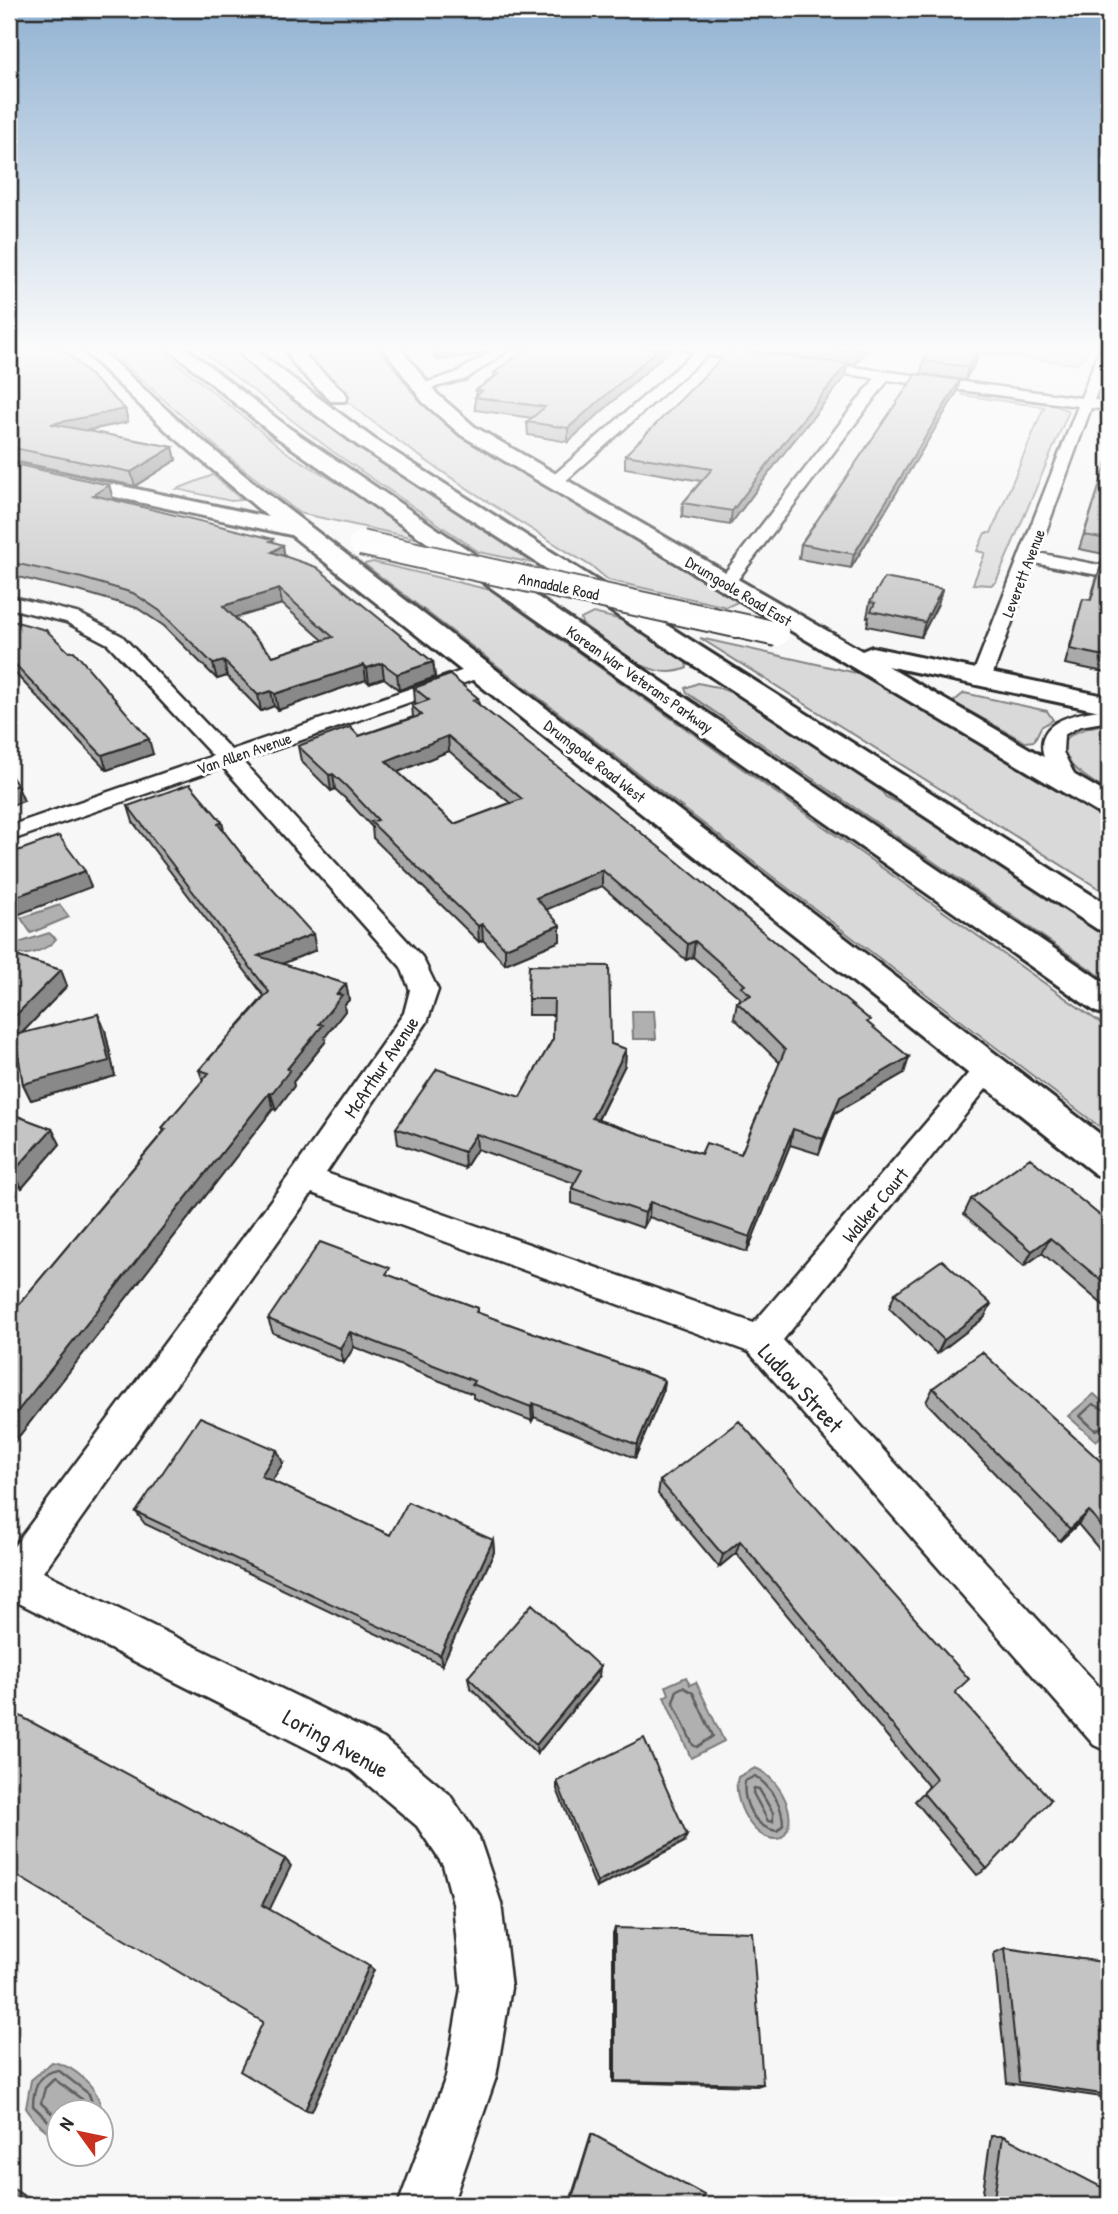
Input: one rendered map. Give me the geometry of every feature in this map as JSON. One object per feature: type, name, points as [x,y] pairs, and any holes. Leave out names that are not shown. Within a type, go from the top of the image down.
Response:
[{"type":"main road","name":"Drumgoole Road West","points":[[190,451],[203,465],[300,530],[1109,1163]]},
{"type":"main road","name":"Korean War Veterans Parkway","points":[[310,451],[1109,1003]]},
{"type":"main road","points":[[380,451],[1109,921]]},
{"type":"main road","points":[[405,451],[540,552]]},
{"type":"main road","name":"Drumgoole Road East","points":[[503,451],[1109,807]]},
{"type":"main road","name":"Annadale Road","points":[[9,468],[1109,705]]},
{"type":"main road","points":[[134,495],[175,482]]},
{"type":"street","points":[[555,482],[590,451]]},
{"type":"street","points":[[726,583],[826,451]]},
{"type":"street","name":"Leverett Avenue","points":[[981,679],[1067,451]]},
{"type":"street","points":[[1029,557],[1109,572]]},
{"type":"street","name":"McArthur Avenue","points":[[9,602],[73,618],[115,639],[413,963],[424,990],[417,1015],[305,1178],[11,1578]]},
{"type":"street","name":"Van Allen Avenue","points":[[9,834],[480,671]]},
{"type":"street","points":[[1069,783],[1050,754],[1052,737],[1069,722],[1109,715]]},
{"type":"street","name":"Walker Court","points":[[761,1341],[989,1068]]},
{"type":"street","name":"Ludlow Street","points":[[305,1178],[761,1341],[1109,1730]]},
{"type":"street","name":"Loring Avenue","points":[[11,1578],[368,1755],[433,1810],[463,1854],[477,1903],[486,1988],[471,2077],[425,2205]]},
{"type":"shaded area","points":[[221,451],[286,451],[386,512],[424,540],[299,513]]},
{"type":"shaded area","points":[[332,451],[380,451],[556,568],[479,552]]},
{"type":"shaded area","points":[[413,451],[491,451],[740,601],[727,607],[608,580],[594,568]]},
{"type":"shaded area","points":[[1025,451],[1052,451],[996,582],[991,585],[973,584],[985,553],[977,551],[985,533],[991,533]]},
{"type":"shaded area","points":[[213,475],[242,500],[231,501],[177,489]]},
{"type":"shaded area","points":[[373,562],[499,592],[510,600],[509,603],[1109,1029],[1109,1134],[364,564]]},
{"type":"shaded area","points":[[593,613],[630,622],[685,657],[687,668],[673,672],[659,671],[632,660],[582,624],[581,619]]},
{"type":"shaded area","points":[[700,638],[861,674],[1109,822],[1109,895]]},
{"type":"shaded area","points":[[698,683],[745,698],[870,777],[886,797],[932,818],[1109,934],[1109,982],[687,693],[685,688]]},
{"type":"shaded area","points":[[964,693],[1047,711],[1053,720],[1041,727],[1034,741],[1025,742],[953,702]]},
{"type":"shaded area","points":[[1099,725],[1109,726],[1109,792],[1082,775],[1064,756],[1062,747],[1066,739]]},
{"type":"water","points":[[60,905],[69,917],[31,933],[21,918]]},
{"type":"water","points":[[49,933],[56,939],[42,949],[30,954],[14,952],[18,943]]},
{"type":"water","points":[[632,1011],[654,1011],[656,1039],[633,1039]]},
{"type":"water","points":[[1094,1394],[1109,1408],[1109,1429],[1096,1441],[1068,1416]]},
{"type":"water","points":[[686,1677],[690,1685],[696,1682],[724,1741],[691,1758],[664,1697],[669,1694],[666,1686]]},
{"type":"water","points":[[755,1768],[772,1780],[785,1799],[789,1820],[787,1830],[781,1838],[771,1839],[762,1835],[741,1808],[738,1777]]},
{"type":"water","points":[[52,2062],[60,2064],[85,2080],[98,2098],[46,2098],[46,2130],[26,2108],[31,2080]]},
{"type":"building","points":[[30,451],[166,451],[131,472]]},
{"type":"building","points":[[629,451],[777,451],[732,511],[683,503],[712,469],[625,455]]},
{"type":"building","points":[[864,451],[917,451],[854,554],[801,544]]},
{"type":"building","points":[[1109,456],[1109,549],[1106,548],[1108,539],[1084,535]]},
{"type":"building","points":[[9,463],[109,485],[93,495],[273,539],[270,541],[283,545],[272,552],[316,567],[433,662],[397,674],[382,663],[367,668],[364,665],[275,694],[271,691],[258,695],[224,661],[213,664],[160,611],[133,593],[82,578],[9,562]],"holes":[[[279,589],[333,637],[273,656],[223,606]]]},
{"type":"building","points":[[1102,563],[1109,564],[1109,657],[1070,649],[1083,599],[1091,600]]},
{"type":"building","points":[[884,578],[942,589],[925,622],[871,611],[875,603],[870,602]]},
{"type":"building","points":[[9,620],[46,630],[69,652],[74,651],[149,739],[102,755],[9,658]]},
{"type":"building","points":[[450,675],[478,698],[473,700],[673,858],[870,1020],[867,1022],[909,1057],[840,1097],[823,1139],[793,1129],[750,1237],[650,1202],[645,1213],[572,1188],[582,1170],[476,1134],[464,1152],[396,1128],[437,1069],[520,1097],[553,1039],[554,999],[528,999],[529,965],[609,966],[611,1044],[626,1049],[592,1118],[701,1154],[706,1143],[741,1154],[785,1050],[737,1002],[751,995],[741,987],[745,985],[695,941],[688,944],[602,870],[536,898],[560,925],[505,948],[482,924],[478,926],[371,822],[378,820],[346,786],[333,774],[329,775],[298,746],[350,727],[359,736],[422,715],[412,706],[429,700],[414,688]],"holes":[[[448,736],[522,799],[454,824],[386,761]]]},
{"type":"building","points":[[9,772],[17,785],[9,788]]},
{"type":"building","points":[[190,784],[222,822],[218,824],[247,861],[313,934],[258,956],[346,984],[337,994],[342,995],[319,1024],[323,1025],[287,1069],[290,1070],[9,1422],[9,1316],[166,1129],[162,1128],[209,1073],[199,1070],[269,992],[128,806]]},
{"type":"building","points":[[59,836],[85,871],[9,899],[9,854]]},
{"type":"building","points":[[9,954],[61,970],[9,1022]]},
{"type":"building","points":[[98,1014],[109,1061],[23,1084],[15,1035]]},
{"type":"building","points":[[9,1113],[52,1129],[13,1172],[9,1171]]},
{"type":"building","points":[[1030,1158],[1109,1223],[1109,1287],[1050,1238],[1032,1251],[971,1199]]},
{"type":"building","points":[[320,1242],[390,1268],[386,1274],[478,1308],[476,1312],[664,1380],[637,1445],[533,1403],[531,1407],[472,1384],[474,1381],[350,1332],[340,1348],[268,1319]]},
{"type":"building","points":[[942,1260],[991,1304],[944,1340],[895,1293]]},
{"type":"building","points":[[982,1352],[1109,1469],[1109,1536],[1089,1511],[1070,1529],[933,1388]]},
{"type":"building","points":[[200,1417],[277,1450],[261,1476],[390,1535],[408,1502],[493,1540],[440,1655],[136,1512]]},
{"type":"building","points":[[739,1421],[969,1679],[955,1692],[1051,1800],[987,1869],[923,1793],[937,1779],[740,1541],[723,1555],[660,1481]]},
{"type":"building","points":[[532,1604],[600,1667],[536,1745],[468,1677]]},
{"type":"building","points":[[9,1710],[285,1859],[262,1905],[369,1966],[305,2110],[240,2071],[263,2022],[9,1871]]},
{"type":"building","points":[[644,1738],[687,1835],[597,1882],[557,1781]]},
{"type":"building","points":[[615,1928],[752,1932],[763,2084],[615,2081]]},
{"type":"building","points":[[1005,1948],[1109,1963],[1109,2095],[1019,2082]]},
{"type":"building","points":[[592,2134],[704,2195],[702,2205],[570,2205]]},
{"type":"building","points":[[1003,2136],[1109,2191],[1109,2205],[993,2205]]},
{"type":"building","points":[[9,2198],[20,2205],[9,2205]]}]
